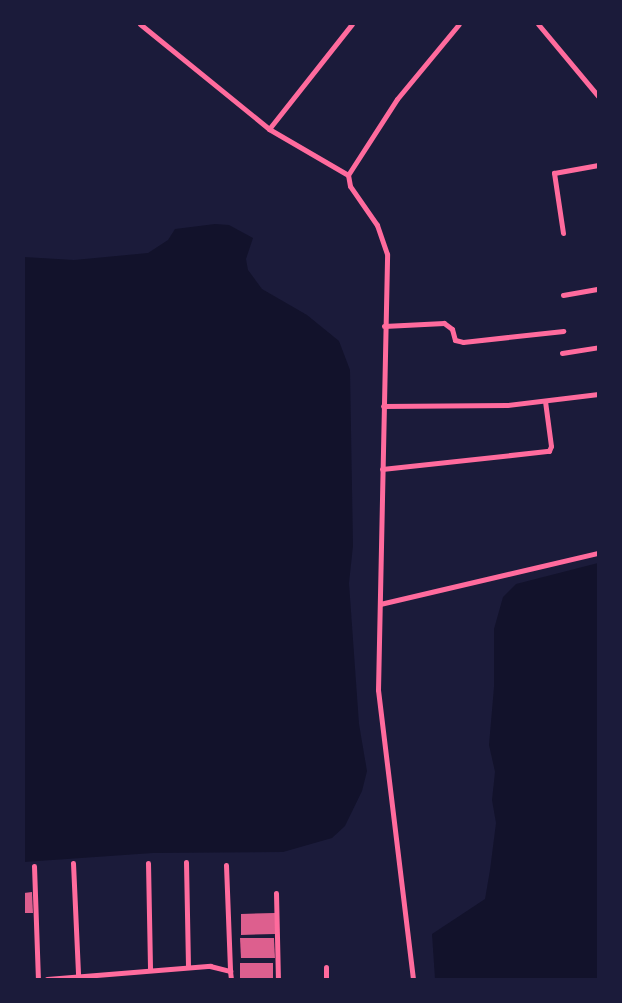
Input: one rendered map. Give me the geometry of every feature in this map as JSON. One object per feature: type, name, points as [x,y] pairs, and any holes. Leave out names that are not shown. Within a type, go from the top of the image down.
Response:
[{"type":"street","points":[[140,24],[268,129],[348,175]]},
{"type":"street","points":[[268,129],[352,24]]},
{"type":"street","points":[[413,979],[378,690],[385,243],[377,225],[350,186],[348,175],[397,99],[459,24]]},
{"type":"street","points":[[538,24],[598,96]]},
{"type":"street","points":[[563,233],[554,173],[598,164]]},
{"type":"street","points":[[562,295],[598,289]]},
{"type":"street","points":[[384,326],[444,323],[452,329],[455,340],[463,342],[563,331]]},
{"type":"street","points":[[562,353],[598,347]]},
{"type":"street","points":[[383,406],[507,405],[598,394]]},
{"type":"street","points":[[382,469],[549,451],[551,446],[545,401]]},
{"type":"street","points":[[380,604],[598,553]]},
{"type":"street","points":[[186,862],[188,967]]},
{"type":"street","points":[[73,863],[78,975]]},
{"type":"street","points":[[148,863],[150,970]]},
{"type":"street","points":[[226,865],[231,979]]},
{"type":"street","points":[[34,866],[38,979]]},
{"type":"street","points":[[276,893],[278,979]]},
{"type":"street","points":[[47,979],[78,975],[210,966],[230,972]]},
{"type":"street","points":[[326,967],[326,979]]},
{"type":"shaded area","points":[[215,224],[229,225],[253,238],[246,259],[248,270],[262,289],[307,315],[339,341],[350,370],[353,546],[349,583],[359,724],[367,771],[362,791],[345,826],[332,838],[283,852],[153,853],[24,862],[24,257],[74,260],[148,253],[168,240],[175,229]]},
{"type":"shaded area","points":[[598,563],[598,979],[435,979],[432,934],[485,899],[496,823],[492,800],[495,772],[489,745],[494,687],[494,629],[503,597],[516,584]]},
{"type":"building","points":[[32,892],[33,913],[24,913],[24,893]]},
{"type":"building","points":[[275,913],[275,934],[241,935],[241,914]]},
{"type":"building","points":[[240,938],[274,938],[275,958],[241,958]]},
{"type":"building","points":[[240,963],[273,963],[273,979],[240,979]]}]
